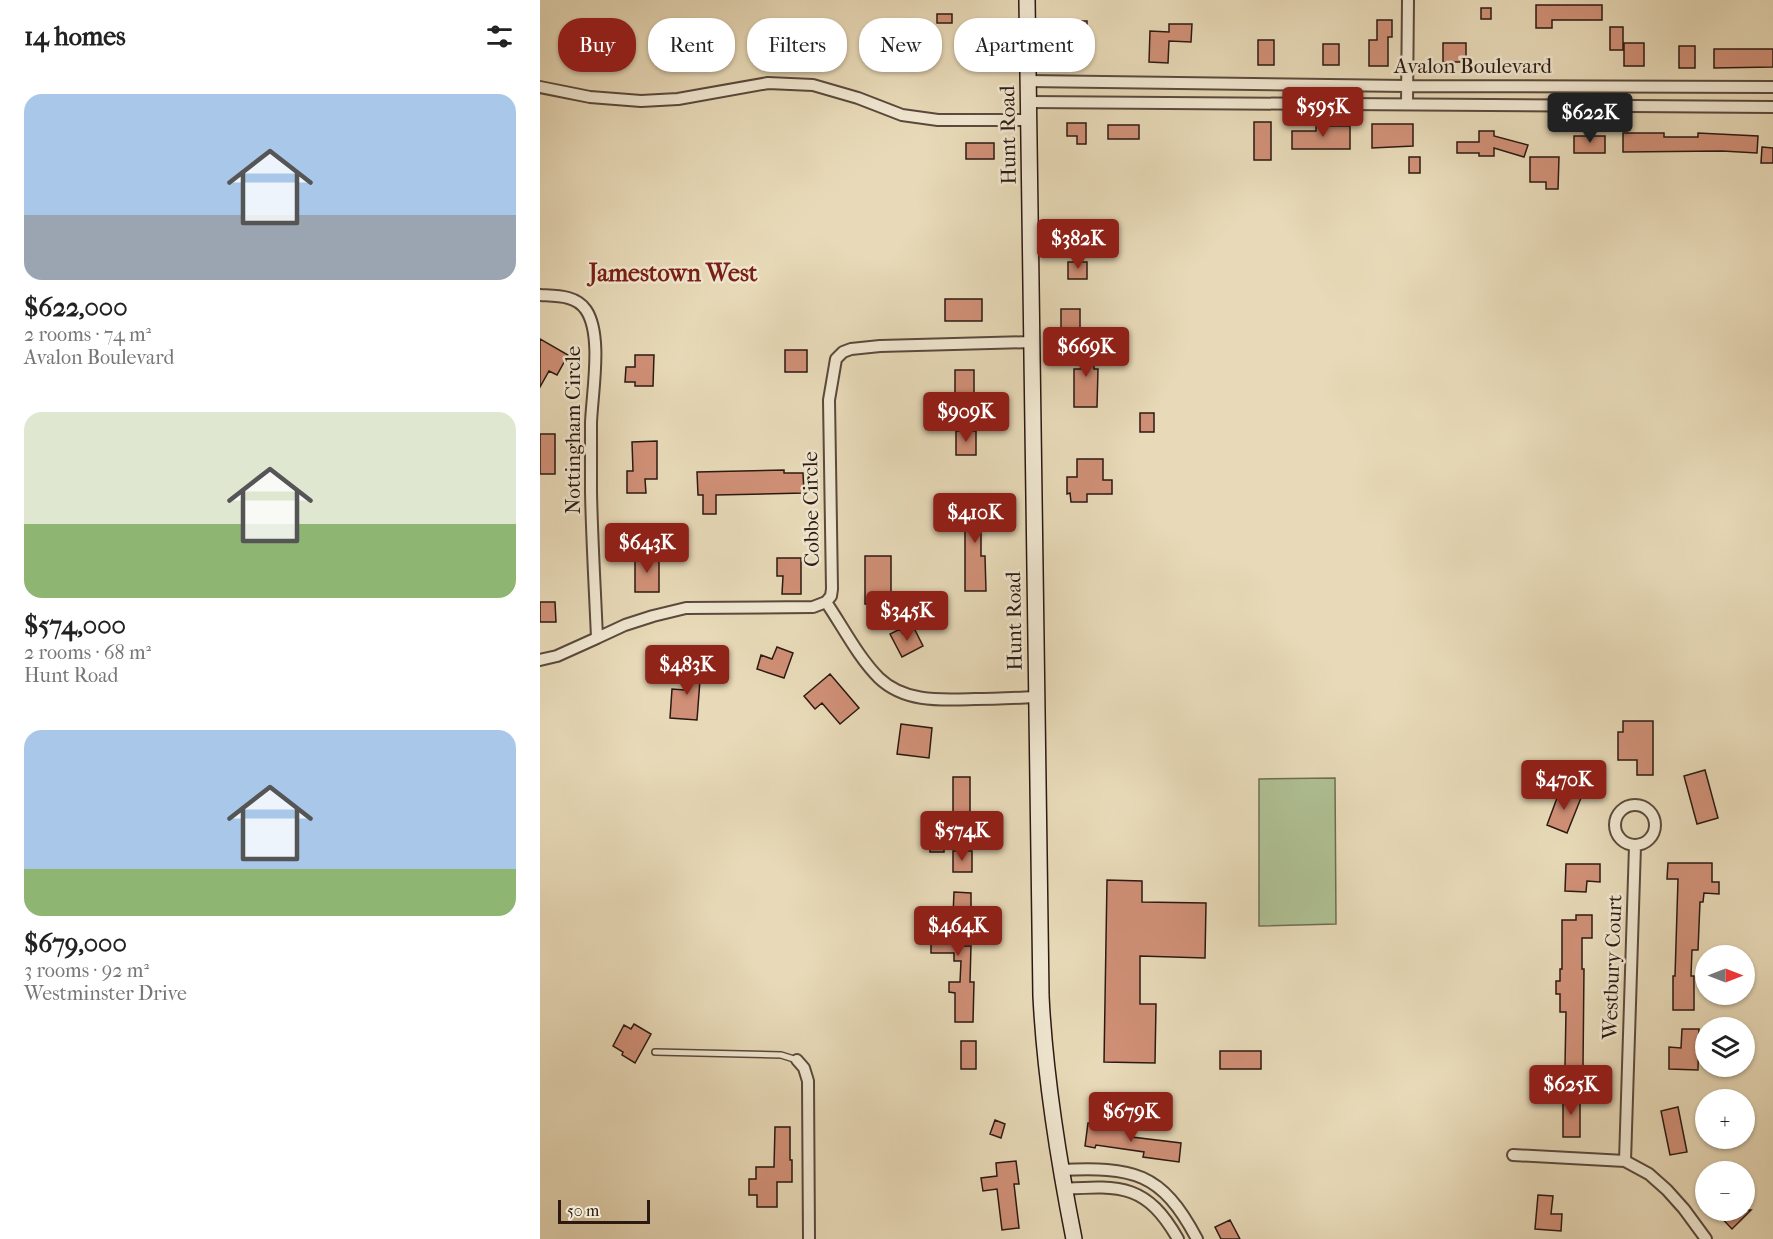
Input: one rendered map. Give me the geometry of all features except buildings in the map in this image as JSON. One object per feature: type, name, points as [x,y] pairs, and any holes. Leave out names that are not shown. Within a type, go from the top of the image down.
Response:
[{"type":"street","name":"Hunt Road","points":[[1027,0],[1035,698],[1042,1023],[1048,1093],[1074,1239]]},
{"type":"street","points":[[1407,103],[1408,0]]},
{"type":"street","name":"Avalon Boulevard","points":[[1028,81],[1406,86],[1773,87]]},
{"type":"street","points":[[540,87],[590,97],[641,101],[678,99],[768,83],[813,85],[858,98],[902,115],[938,120],[1029,120]]},
{"type":"street","name":"Avalon Boulevard","points":[[1028,102],[1773,107]]},
{"type":"street","name":"Nottingham Circle","points":[[540,295],[578,301],[586,310],[592,325],[596,354],[591,421],[591,495],[597,638]]},
{"type":"street","name":"Cobbe Circle","points":[[826,602],[831,596],[832,589],[829,400],[836,359],[843,352],[851,349],[880,346],[1031,342]]},
{"type":"street","points":[[540,660],[557,656],[652,616],[686,608],[813,607],[826,602],[880,679],[902,693],[941,700],[1035,698]]},
{"type":"street","name":"Westbury Court","points":[[1625,1161],[1635,846]]},
{"type":"street","points":[[797,1060],[804,1068],[809,1092],[809,1239]]},
{"type":"street","points":[[1513,1155],[1625,1161],[1649,1174],[1667,1190],[1706,1239]]},
{"type":"street","points":[[1060,1170],[1100,1168],[1132,1174],[1151,1182],[1165,1192],[1176,1205],[1188,1221],[1197,1239]]},
{"type":"street","points":[[1064,1190],[1104,1187],[1118,1188],[1133,1193],[1158,1210],[1169,1222],[1178,1239]]},
{"type":"lane","points":[[655,1052],[781,1055],[797,1060]]},
{"type":"green space","points":[[1335,778],[1336,924],[1259,926],[1259,779]]},
{"type":"district","name":"Jamestown West","points":[[673,273]]}]
